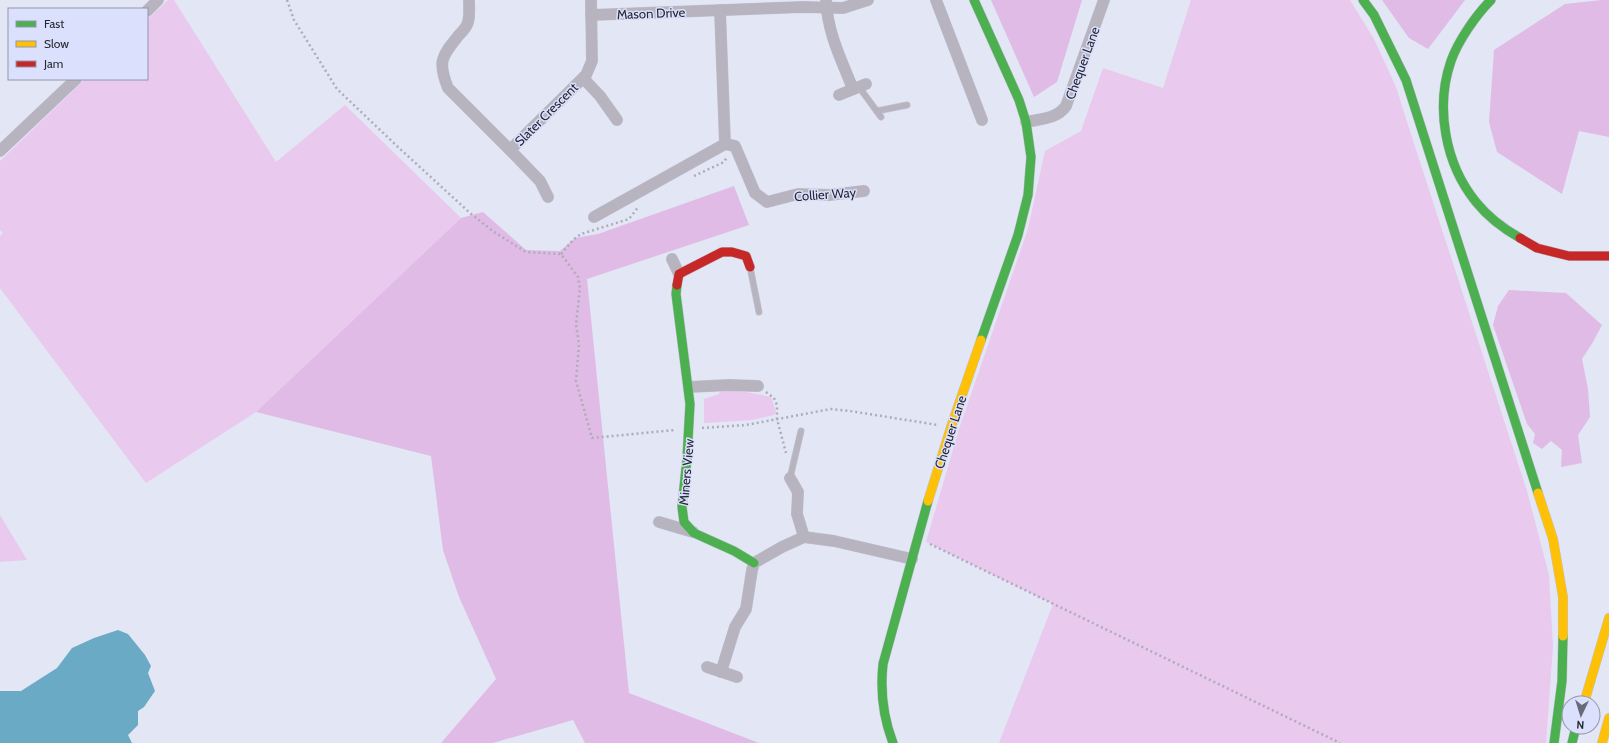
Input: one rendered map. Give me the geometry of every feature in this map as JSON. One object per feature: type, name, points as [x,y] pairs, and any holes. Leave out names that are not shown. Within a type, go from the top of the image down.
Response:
[{"type":"main road","name":"Chequer Lane","points":[[894,743],[886,725],[881,701],[880,682],[883,664],[917,539],[950,427],[1002,284],[1024,215],[1028,195],[1031,157],[1026,122],[1019,100],[974,0]]},
{"type":"main road","points":[[1363,0],[1374,15],[1406,80],[1553,539],[1563,597],[1562,681],[1554,743]]},
{"type":"main road","points":[[1491,0],[1463,36],[1451,60],[1444,88],[1444,125],[1455,168],[1476,202],[1503,228],[1537,248],[1569,256],[1609,256]]},
{"type":"main road","points":[[679,274],[702,263],[721,251],[730,251],[746,256],[750,267]]},
{"type":"main road","name":"Miners View","points":[[679,274],[676,294],[690,404],[682,507],[684,522],[694,533]]},
{"type":"main road","points":[[694,533],[734,551],[754,563]]},
{"type":"main road","points":[[1586,695],[1609,618]]},
{"type":"main road","points":[[1602,743],[1609,718]]},
{"type":"street","points":[[148,10],[158,0]]},
{"type":"street","name":"Slater Crescent","points":[[469,0],[468,22],[444,54],[442,61],[444,78],[448,88],[540,181],[548,197]]},
{"type":"street","points":[[591,0],[591,14]]},
{"type":"street","name":"Mason Drive","points":[[591,14],[720,10],[826,4],[843,8],[868,0]]},
{"type":"street","points":[[936,0],[982,120]]},
{"type":"street","name":"Chequer Lane","points":[[1026,122],[1048,118],[1058,114],[1066,106],[1104,0]]},
{"type":"street","points":[[826,4],[827,20],[830,32],[859,87],[839,95]]},
{"type":"street","points":[[594,217],[725,144],[720,10]]},
{"type":"street","name":"Slater Crescent","points":[[510,150],[586,74],[592,61],[591,14]]},
{"type":"street","name":"Slater Crescent","points":[[583,78],[600,96],[617,120]]},
{"type":"street","points":[[0,151],[75,80]]},
{"type":"street","name":"Collier Way","points":[[725,144],[735,146],[755,193],[767,202],[798,194],[829,195],[864,191]]},
{"type":"street","points":[[672,259],[679,274]]},
{"type":"street","points":[[689,387],[729,385],[758,386]]},
{"type":"street","points":[[790,475],[798,492],[797,514],[804,537]]},
{"type":"street","points":[[659,522],[694,533]]},
{"type":"street","points":[[721,672],[735,627],[746,609],[754,563],[782,547],[804,537],[834,540],[912,559]]},
{"type":"street","points":[[707,667],[737,677]]},
{"type":"lane","points":[[859,87],[881,117]]},
{"type":"lane","points":[[877,111],[907,105]]},
{"type":"lane","points":[[750,267],[759,312]]},
{"type":"lane","points":[[790,475],[801,431]]},
{"type":"path","points":[[287,0],[294,20],[337,89],[398,147],[470,213],[494,232],[526,252],[561,254],[569,264],[578,277],[580,288],[576,325],[579,344],[576,381],[592,438],[746,425],[831,409],[950,427]]},
{"type":"path","points":[[758,386],[774,398],[777,405],[777,419],[782,434],[790,475]]},
{"type":"path","points":[[917,539],[1340,743]]},
{"type":"shaded area","points":[[168,0],[174,0],[276,162],[345,105],[461,218],[256,412],[146,483],[0,288],[0,236],[3,233],[0,230],[0,161],[84,80],[148,80],[148,19]]},
{"type":"shaded area","points":[[991,0],[1082,0],[1057,82],[1034,97]]},
{"type":"shaded area","points":[[1191,0],[1350,0],[1374,39],[1396,87],[1527,491],[1549,575],[1553,646],[1546,743],[999,743],[1053,604],[926,542],[959,429],[1028,229],[1045,151],[1081,131],[1103,68],[1163,88]]},
{"type":"shaded area","points":[[1382,0],[1465,0],[1428,49],[1409,38]]},
{"type":"shaded area","points":[[1609,0],[1609,137],[1579,131],[1562,194],[1497,152],[1489,122],[1494,50],[1565,4]]},
{"type":"shaded area","points":[[734,186],[749,225],[587,279],[629,693],[759,743],[585,743],[573,720],[493,743],[441,743],[496,679],[459,597],[443,550],[431,456],[256,412],[461,218],[483,212],[526,250],[560,251],[575,238],[598,234]]},
{"type":"shaded area","points":[[1509,290],[1566,293],[1602,325],[1582,359],[1588,389],[1590,417],[1578,435],[1582,463],[1561,467],[1562,450],[1551,441],[1542,449],[1533,443],[1535,434],[1527,424],[1493,325],[1498,306]]},
{"type":"shaded area","points":[[736,390],[771,397],[776,412],[774,415],[752,420],[704,423],[704,399],[719,394],[720,391]]},
{"type":"shaded area","points":[[0,515],[27,560],[0,562]]},
{"type":"water","points":[[118,630],[128,634],[145,655],[151,666],[148,673],[155,691],[144,707],[138,711],[138,725],[128,735],[132,743],[0,743],[0,691],[21,691],[57,668],[72,648],[94,638]]},
{"type":"traffic: fast","points":[[974,0],[1019,100],[1026,122],[1031,157],[1028,195],[1018,235],[981,340]]},
{"type":"traffic: fast","points":[[1363,0],[1374,15],[1406,80],[1538,493]]},
{"type":"traffic: fast","points":[[1491,0],[1479,13],[1468,29],[1458,45],[1451,61],[1446,79],[1444,97],[1446,134],[1450,153],[1465,187],[1486,213],[1508,231],[1520,238]]},
{"type":"traffic: fast","points":[[677,285],[676,294],[690,404],[682,507],[684,522],[694,533],[734,551],[754,563]]},
{"type":"traffic: fast","points":[[893,743],[883,704],[883,664],[928,501]]},
{"type":"traffic: fast","points":[[1554,743],[1562,681],[1563,636]]},
{"type":"traffic: fast","points":[[1572,743],[1574,735]]},
{"type":"traffic: slow","points":[[928,501],[951,427],[981,340]]},
{"type":"traffic: slow","points":[[1538,493],[1553,539],[1563,597],[1563,636]]},
{"type":"traffic: slow","points":[[1586,695],[1609,618]]},
{"type":"traffic: slow","points":[[1602,743],[1609,718]]},
{"type":"traffic: jam","points":[[1520,238],[1537,248],[1569,256],[1609,256]]},
{"type":"traffic: jam","points":[[677,285],[679,274],[722,252],[732,252],[746,256],[750,267]]}]
